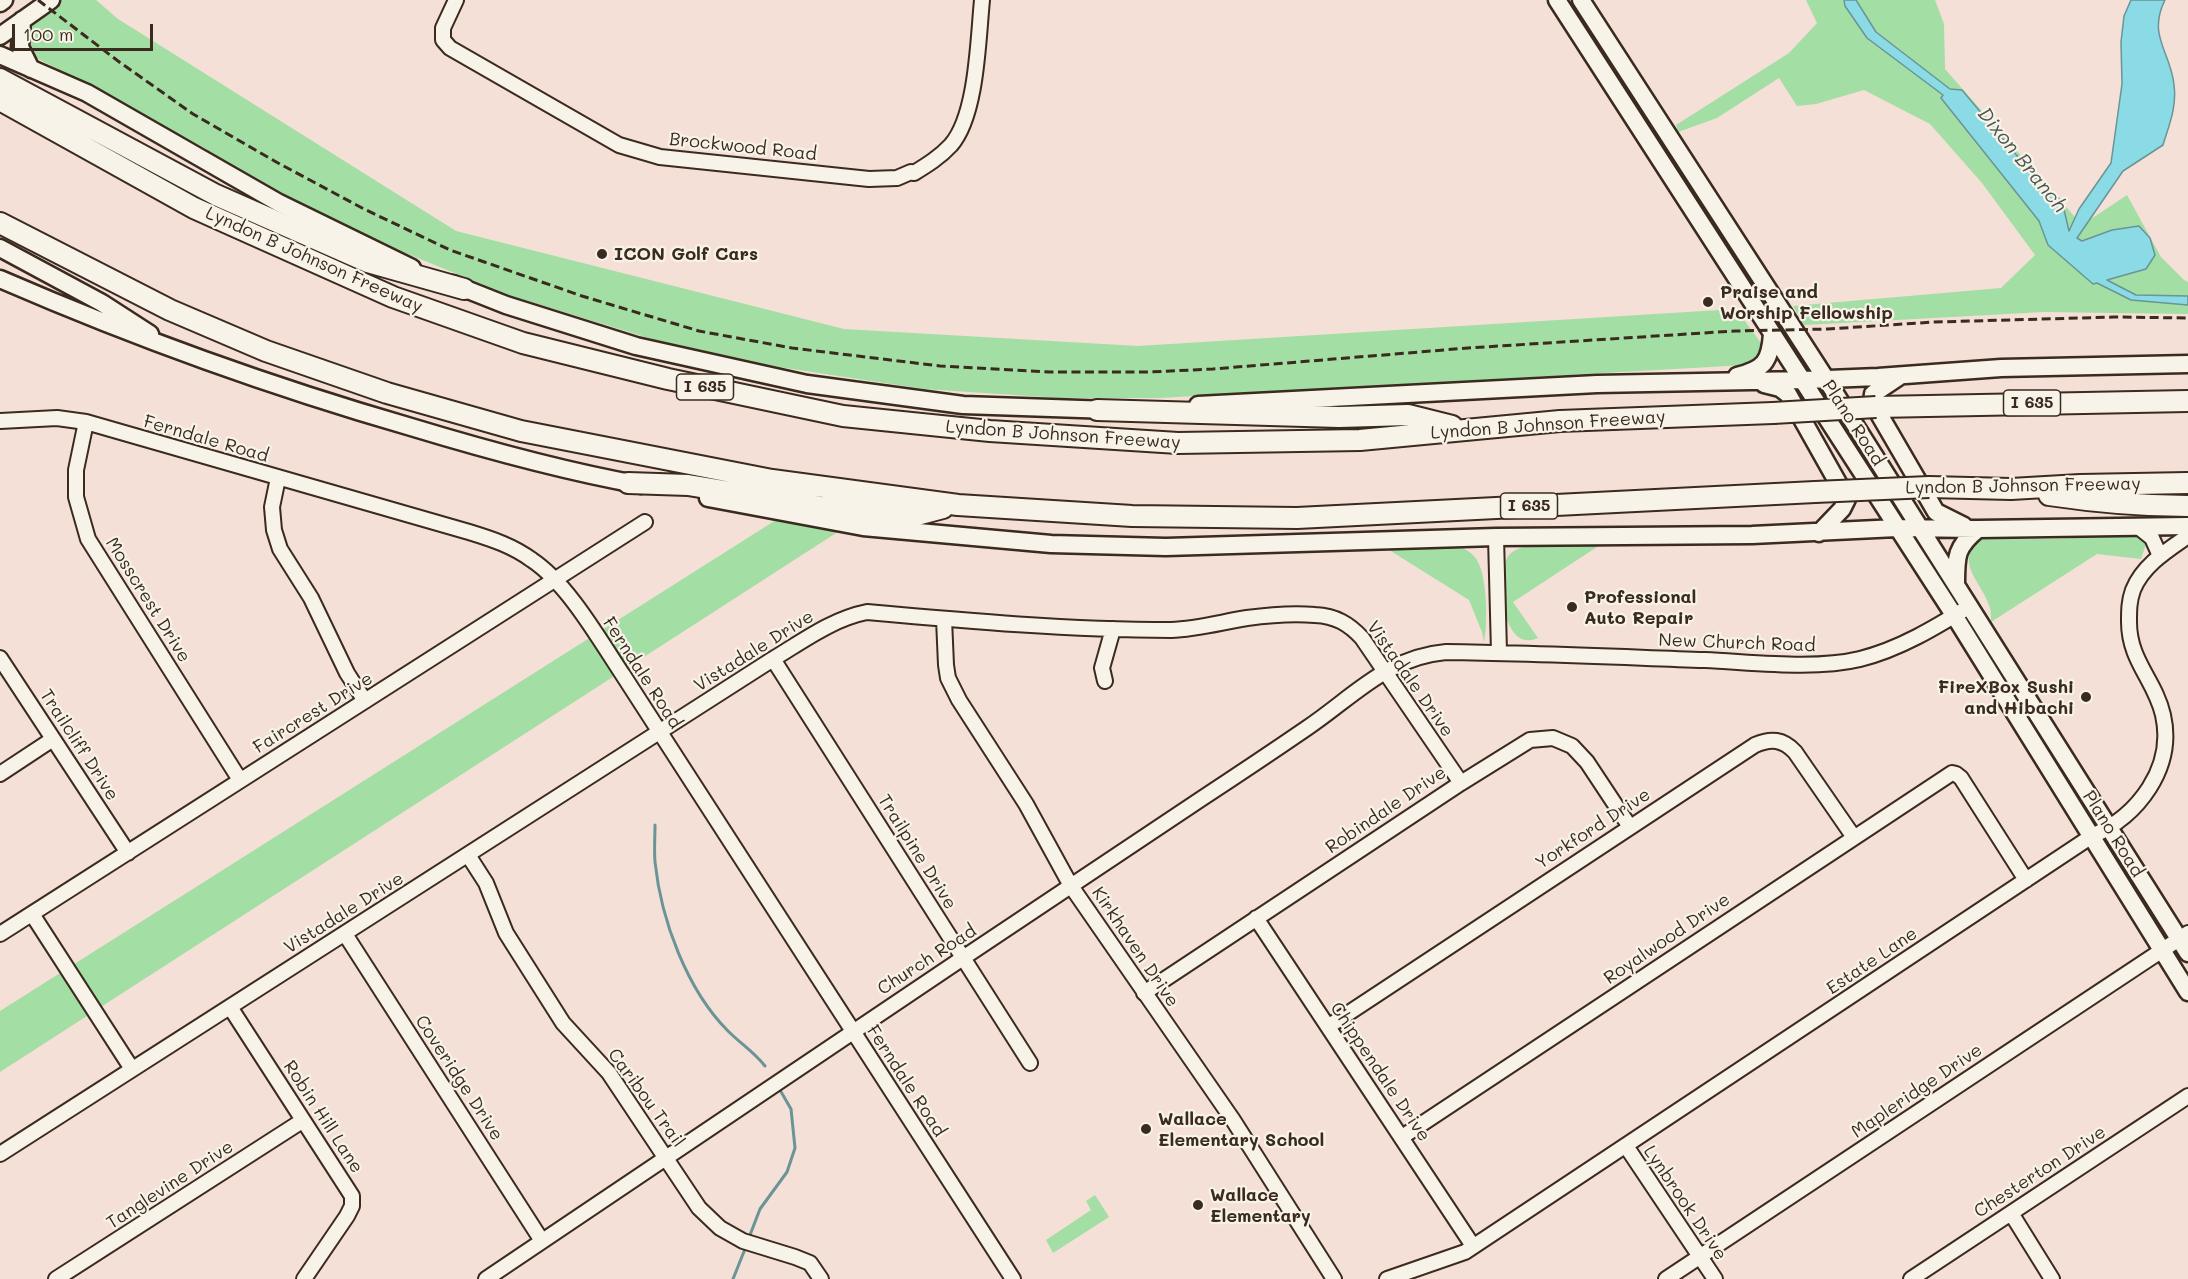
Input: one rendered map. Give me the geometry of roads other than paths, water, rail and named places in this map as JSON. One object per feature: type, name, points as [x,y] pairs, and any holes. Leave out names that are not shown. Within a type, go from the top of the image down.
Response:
[{"type":"highway","points":[[0,79],[216,195],[368,262],[464,288]]},
{"type":"highway","name":"Lyndon B Johnson Freeway","points":[[0,100],[194,208],[393,297],[523,343],[679,382],[843,416],[990,431],[1178,443],[1360,440],[1582,420],[1876,407],[2188,401]]},
{"type":"highway","name":"Lyndon B Johnson Freeway","points":[[0,223],[170,310],[266,351],[387,393],[521,430],[772,480],[958,505],[1132,516],[1297,518],[1929,486],[2011,489],[2188,483]]},
{"type":"highway","points":[[1097,410],[1339,417],[1408,415],[1466,429]]},
{"type":"highway","points":[[628,483],[688,485],[821,507],[909,517],[958,505]]},
{"type":"highway","points":[[2011,489],[2090,501],[2144,506],[2188,506]]},
{"type":"main road","points":[[0,3],[4,0]]},
{"type":"main road","points":[[0,36],[51,0]]},
{"type":"main road","name":"Plano Road","points":[[1557,0],[1954,615],[2188,992]]},
{"type":"main road","name":"Plano Road","points":[[1581,0],[1921,528],[2109,829],[2185,942]]},
{"type":"main road","points":[[22,20],[20,47],[25,67]]},
{"type":"main road","points":[[1599,65],[1616,54]]},
{"type":"main road","points":[[0,55],[87,93],[289,208],[419,271],[506,305],[636,346],[807,384],[963,405],[1097,410],[1586,385],[1803,380],[1900,376],[2001,368],[2188,363]]},
{"type":"main road","points":[[0,69],[25,67]]},
{"type":"main road","points":[[1679,188],[1695,177]]},
{"type":"main road","points":[[0,248],[102,303],[139,326],[170,350]]},
{"type":"main road","points":[[0,279],[170,350],[273,386],[397,423],[547,465],[628,483],[863,527],[1051,544],[1166,547],[1496,537],[1819,533],[1898,528],[2188,526]]},
{"type":"main road","points":[[1715,382],[1746,374],[1762,366],[1771,350],[1772,334]]},
{"type":"main road","points":[[1900,376],[1873,394],[1872,402],[1936,512],[1942,517],[1973,529]]},
{"type":"main road","points":[[1749,381],[1780,388],[1788,394],[1847,499],[1842,509],[1819,533]]},
{"type":"main road","points":[[1956,584],[1956,556],[1973,529]]},
{"type":"main road","points":[[2019,719],[2028,720],[2046,740],[2054,738]]},
{"type":"street","name":"Brockwood Road","points":[[456,0],[443,28],[443,40],[450,48],[619,145],[660,157],[869,179],[897,178],[911,172],[914,173],[935,160],[951,145],[960,132],[972,95],[982,0]]},
{"type":"street","name":"Ferndale Road","points":[[0,421],[57,418],[86,422],[498,541],[534,561],[576,606],[1013,1279]]},
{"type":"street","name":"Mosscrest Drive","points":[[86,422],[76,470],[76,497],[88,539],[240,780]]},
{"type":"street","points":[[278,478],[272,507],[274,530],[280,549],[311,598],[347,673],[365,701]]},
{"type":"street","name":"Faircrest Drive","points":[[0,934],[645,522]]},
{"type":"street","points":[[2138,526],[2152,538],[2160,556]]},
{"type":"street","name":"Estate Lane","points":[[1388,1279],[1455,1256],[1473,1246],[2092,836],[2109,829],[2144,796],[2156,780],[2164,748],[2163,715],[2134,654],[2129,637],[2129,604],[2134,588],[2146,569],[2188,536]]},
{"type":"street","points":[[1496,537],[1499,652]]},
{"type":"street","name":"New Church Road","points":[[1385,670],[1403,661],[1433,653],[1499,652],[1768,663],[1838,662],[1887,651],[1928,631],[1970,606]]},
{"type":"street","name":"Vistadale Drive","points":[[0,1154],[773,659],[834,622],[850,615],[867,612],[1113,629],[1185,629],[1250,618],[1318,615],[1337,618],[1351,626],[1362,638],[1461,783]]},
{"type":"street","name":"Kirkhaven Drive","points":[[944,619],[946,665],[953,689],[1026,804],[1071,886],[1237,1126],[1334,1279]]},
{"type":"street","points":[[1105,681],[1102,669],[1113,629]]},
{"type":"street","name":"Trailcliff Drive","points":[[0,658],[128,853]]},
{"type":"street","name":"Trailpine Drive","points":[[773,659],[1030,1063]]},
{"type":"street","name":"Church Road","points":[[486,1279],[852,1031],[1309,727],[1385,670]]},
{"type":"street","name":"Robindale Drive","points":[[1144,993],[1461,783],[1530,740],[1553,738],[1572,746],[1587,762],[1630,827]]},
{"type":"street","points":[[0,774],[53,739]]},
{"type":"street","name":"Yorkford Drive","points":[[1329,1026],[1755,745],[1768,740],[1784,743],[1796,752],[1853,836]]},
{"type":"street","name":"Royalwood Drive","points":[[1402,1137],[1853,836],[1952,773],[1961,778],[2026,880]]},
{"type":"street","name":"Caribou Trail","points":[[468,855],[486,883],[506,933],[563,1023],[609,1073],[706,1218],[743,1241],[810,1263],[821,1279]]},
{"type":"street","points":[[32,914],[132,1069]]},
{"type":"street","name":"Chippendale Drive","points":[[1256,918],[1473,1246]]},
{"type":"street","name":"Coveridge Drive","points":[[345,934],[542,1241]]},
{"type":"street","name":"Mapleridge Drive","points":[[1666,1279],[2162,950],[2185,942]]},
{"type":"street","name":"Robin Hill Lane","points":[[230,1007],[352,1196],[352,1206],[304,1279]]},
{"type":"street","name":"Chesterton Drive","points":[[1911,1279],[2188,1096]]},
{"type":"street","name":"Tanglevine Drive","points":[[56,1279],[302,1121]]},
{"type":"street","name":"Lynbrook Drive","points":[[1626,1146],[1714,1279]]},
{"type":"street","points":[[2011,1213],[2052,1279]]},
{"type":"water","points":[[1844,0],[1856,0],[1876,32],[1950,89],[1962,90],[2039,182],[2062,201],[2069,231],[2079,209],[2111,163],[2122,84],[2121,42],[2124,16],[2131,0],[2165,0],[2158,24],[2159,34],[2172,73],[2175,93],[2172,116],[2163,145],[2123,171],[2077,238],[2082,241],[2112,230],[2139,226],[2150,238],[2155,255],[2146,269],[2107,280],[2136,295],[2188,296],[2188,305],[2131,300],[2097,283],[2093,284],[2048,245],[2039,221],[1941,98],[1943,95],[1867,38],[1845,6]]},
{"type":"waterway","points":[[655,825],[655,857],[663,907],[688,975],[713,1014],[765,1066]]},
{"type":"waterway","points":[[750,1235],[760,1209],[787,1172],[795,1148],[791,1109],[780,1090]]},
{"type":"waterway","points":[[733,1279],[745,1249]]},
{"type":"railway","points":[[38,0],[193,114],[364,209],[450,250],[582,296],[699,331],[792,348],[940,366],[1050,372],[1149,372],[1735,331],[1828,329],[1934,322],[2114,317],[2188,318]]},
{"type":"place","name":"ICON Golf Cars","points":[[602,254]]},
{"type":"place","name":"Praise and Worship Fellowship","points":[[1708,302]]},
{"type":"place","name":"Professional Auto Repair","points":[[1572,607]]},
{"type":"place","name":"FireXBox Sushi and Hibachi","points":[[2086,697]]},
{"type":"place","name":"Wallace Elementary School","points":[[1146,1129]]},
{"type":"place","name":"Wallace Elementary","points":[[1198,1205]]},
{"type":"water label","name":"Dixon Branch","points":[[2022,160]]}]
